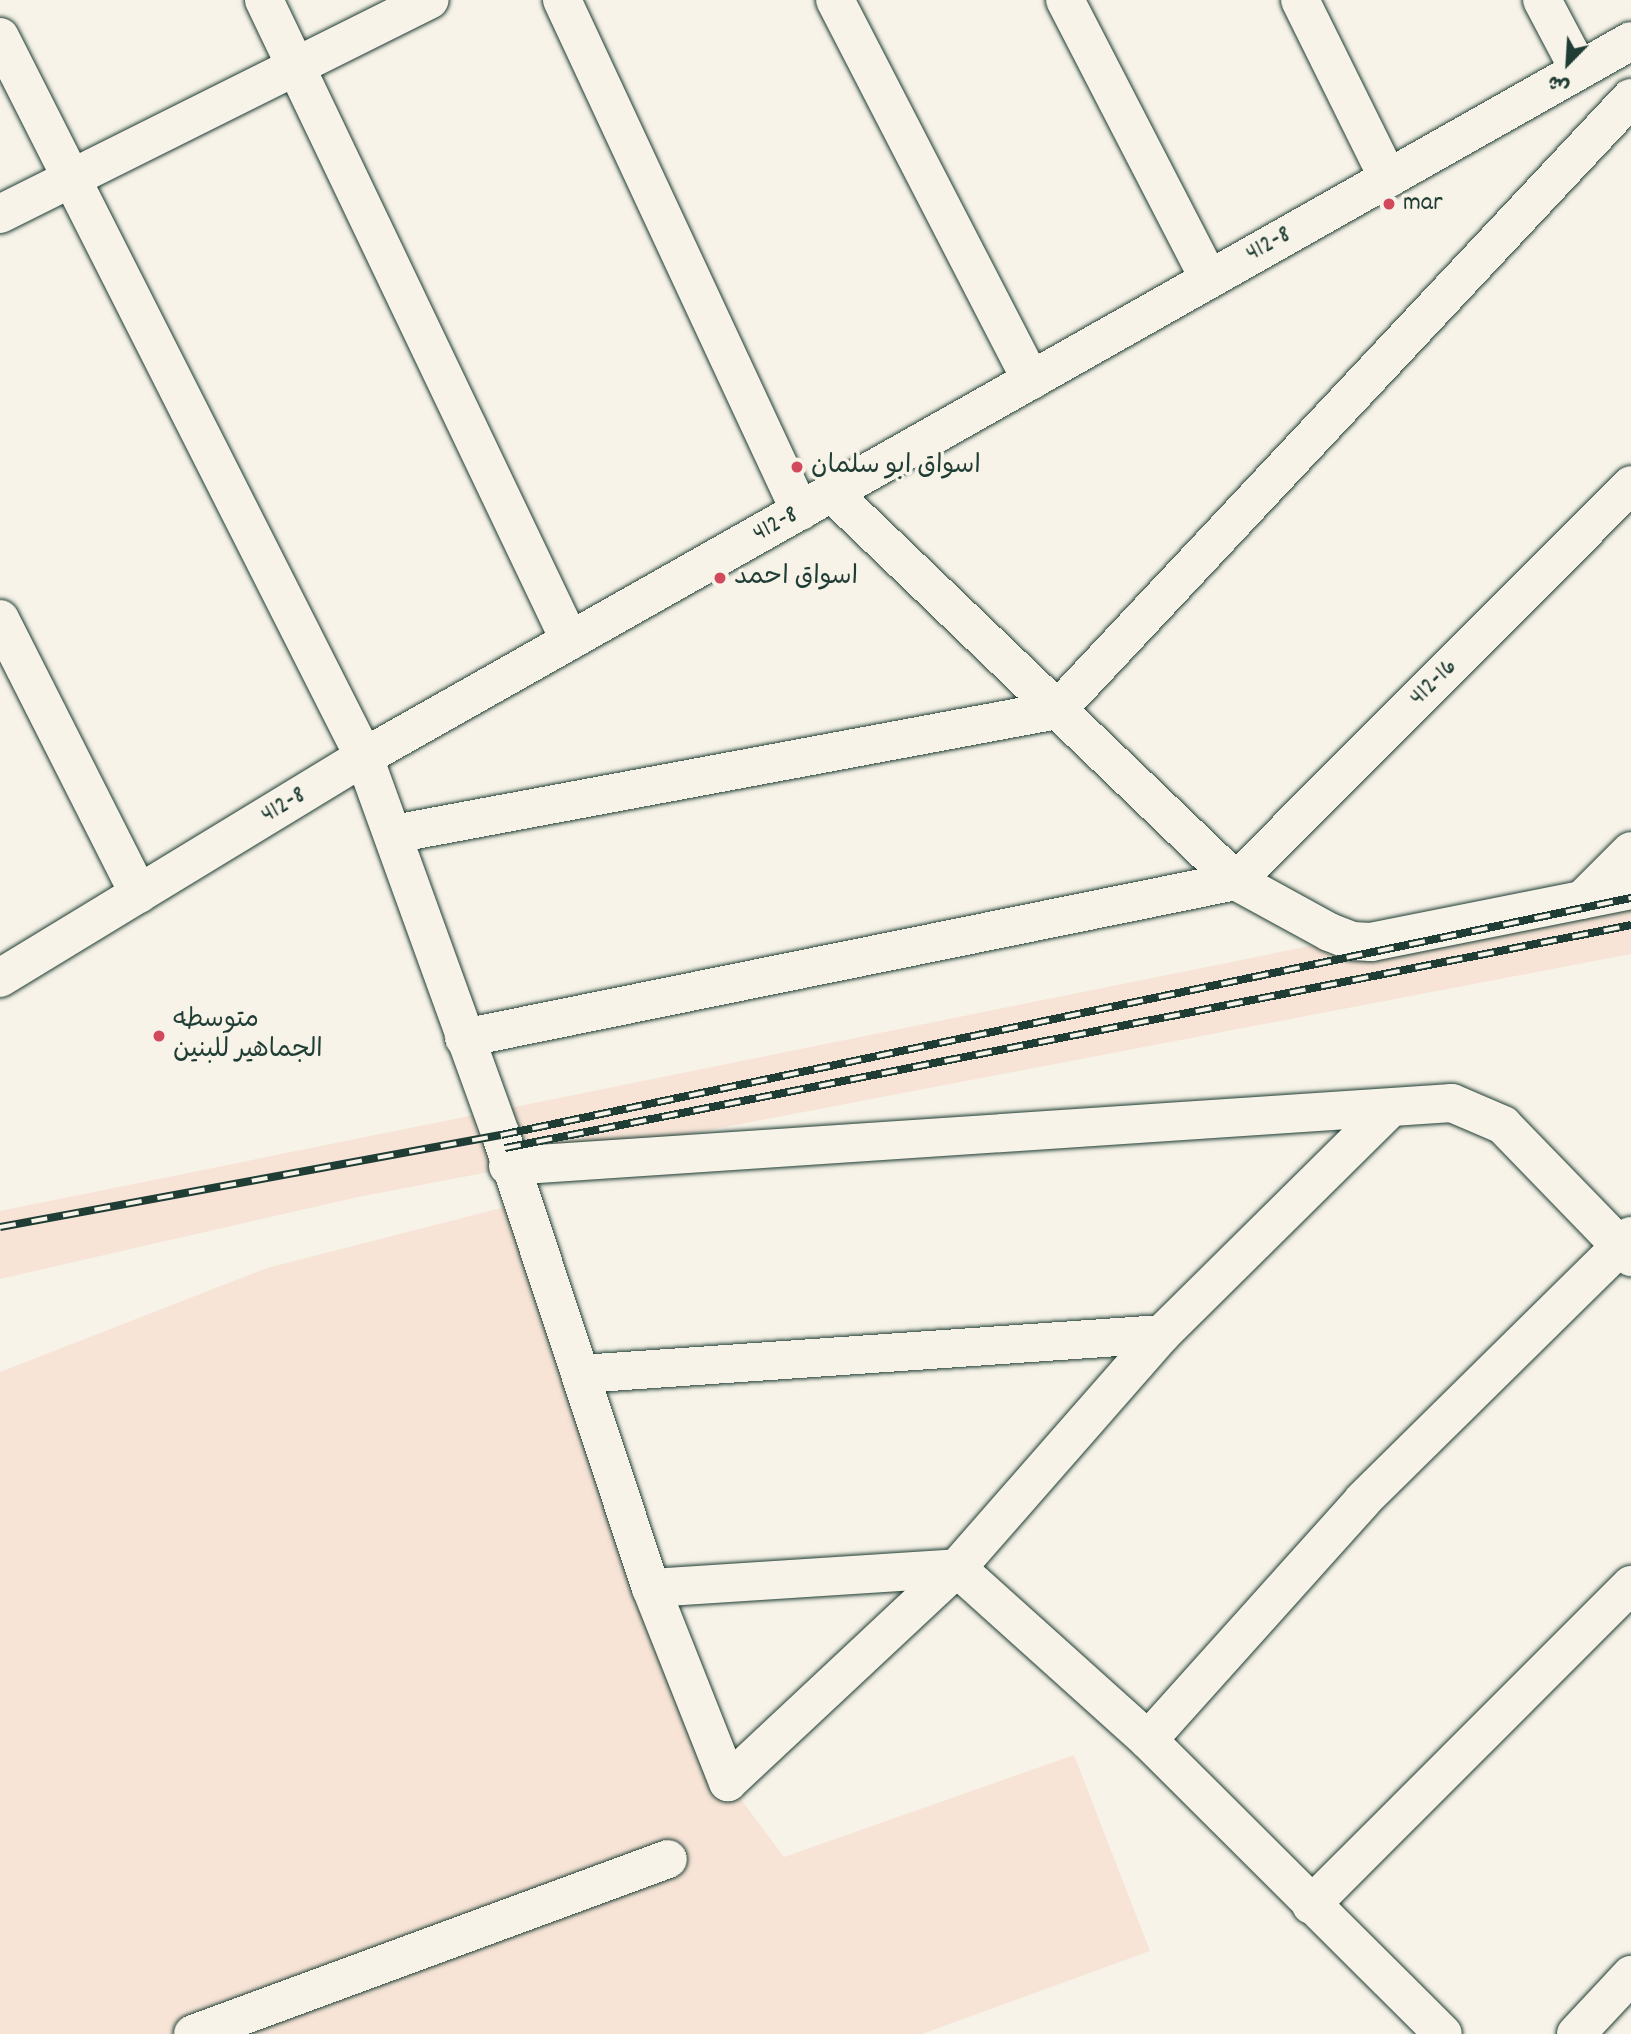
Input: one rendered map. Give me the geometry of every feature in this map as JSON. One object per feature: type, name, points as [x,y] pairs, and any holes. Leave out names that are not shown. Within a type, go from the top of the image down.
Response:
[{"type":"street","points":[[264,0],[570,641]]},
{"type":"street","points":[[0,214],[430,0]]},
{"type":"street","points":[[562,0],[816,502],[1057,710],[1236,881],[1329,932],[1352,941],[1371,942],[1631,890]]},
{"type":"street","points":[[835,0],[1031,380]]},
{"type":"street","points":[[1065,0],[1209,279]]},
{"type":"street","points":[[1300,0],[1388,178]]},
{"type":"street","points":[[1542,0],[1579,70]]},
{"type":"street","points":[[0,37],[364,757],[394,834],[581,1374],[651,1588],[728,1782],[957,1568],[1162,1334],[1389,1109]]},
{"type":"street","name":"412-8","points":[[0,978],[364,757],[1631,40]]},
{"type":"street","points":[[394,834],[1057,710],[1631,98]]},
{"type":"street","name":"412-16","points":[[1236,881],[1631,485]]},
{"type":"street","points":[[0,619],[139,894]]},
{"type":"street","points":[[1583,900],[1631,851]]},
{"type":"street","points":[[464,1038],[1236,881]]},
{"type":"street","points":[[508,1166],[1452,1103],[1503,1125],[1628,1247],[1363,1500],[1148,1740]]},
{"type":"street","points":[[581,1374],[1162,1334]]},
{"type":"street","points":[[651,1588],[957,1568],[1148,1740],[1443,2034]]},
{"type":"street","points":[[1311,1905],[1631,1585]]},
{"type":"street","points":[[193,2034],[668,1859]]},
{"type":"street","points":[[1576,2034],[1631,1975]]},
{"type":"shaded area","points":[[1631,881],[1631,954],[358,1197],[0,1279],[0,1211]]},
{"type":"shaded area","points":[[521,1203],[728,1782],[784,1857],[1074,1755],[1150,1951],[922,2034],[0,2034],[0,1372],[267,1268]]},
{"type":"railway","points":[[0,1227],[501,1135],[1631,898]]},
{"type":"railway","points":[[505,1148],[1631,925]]},
{"type":"place","name":"mar","points":[[1389,204]]},
{"type":"place","name":"اسواق ابو سلمان","points":[[797,467]]},
{"type":"place","name":"اسواق احمد","points":[[720,578]]},
{"type":"place","name":"متوسطه الجماهير للبنين","points":[[159,1036]]}]
